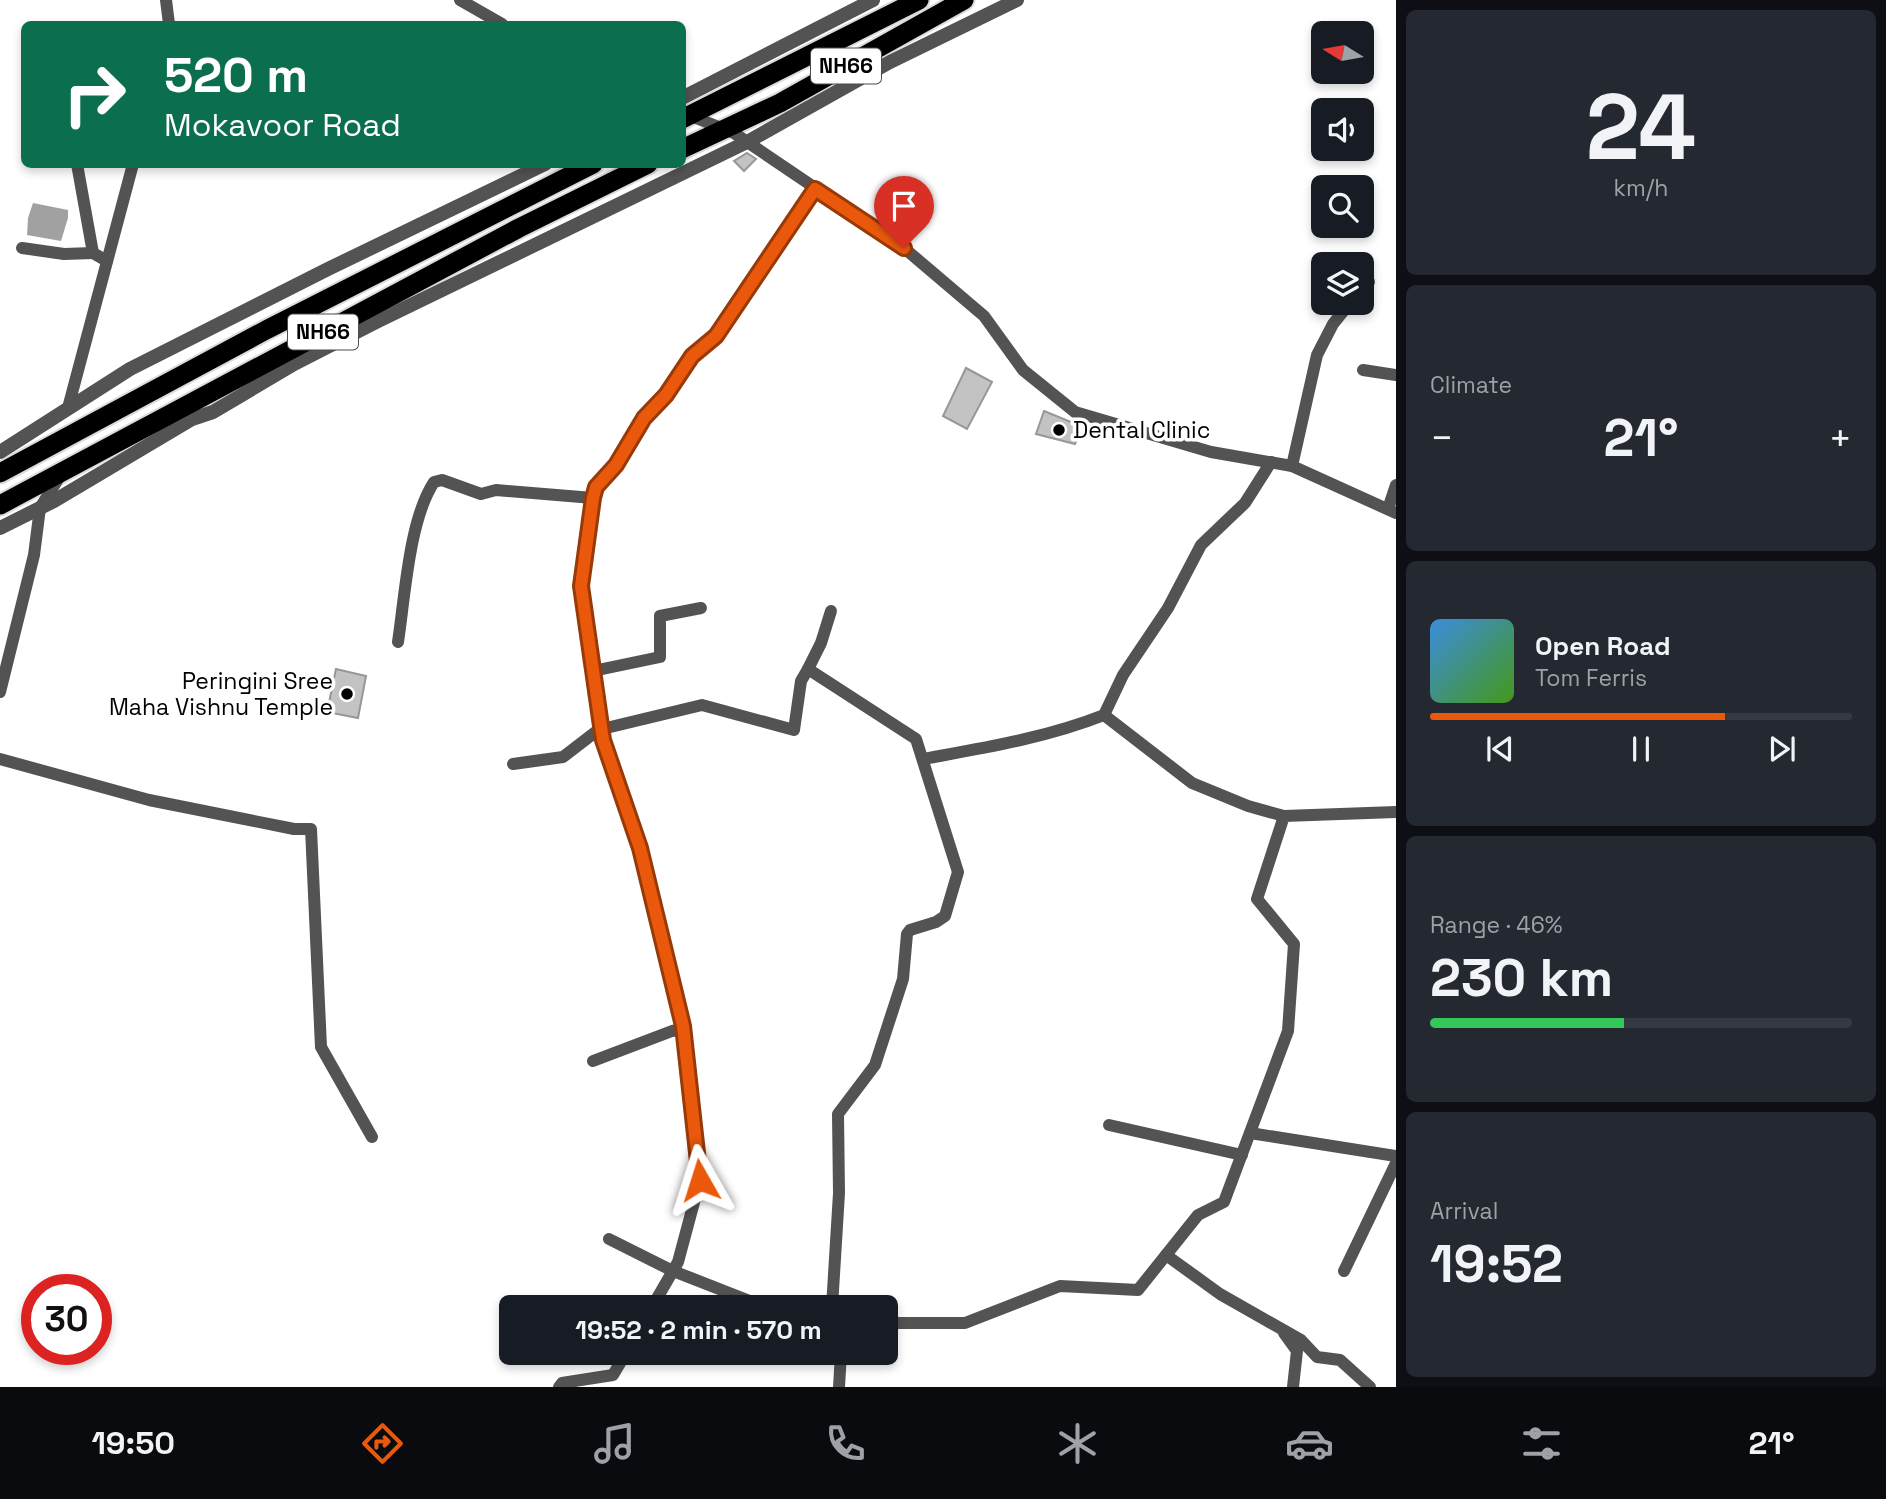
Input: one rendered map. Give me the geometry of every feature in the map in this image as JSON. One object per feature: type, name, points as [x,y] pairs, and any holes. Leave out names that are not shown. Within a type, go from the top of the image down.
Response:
[{"type":"highway","points":[[686,110],[919,0]]},
{"type":"highway","name":"NH66","points":[[686,147],[780,103],[964,0]]},
{"type":"highway","points":[[0,473],[266,330],[585,168]]},
{"type":"highway","name":"NH66","points":[[0,505],[519,228],[640,168]]},
{"type":"street","points":[[166,0],[169,21]]},
{"type":"street","points":[[460,0],[497,21]]},
{"type":"street","points":[[686,110],[873,0]]},
{"type":"street","points":[[0,528],[40,508],[192,419],[213,412],[249,392],[294,364],[493,267],[538,242],[747,142],[890,62],[1017,0]]},
{"type":"street","points":[[686,112],[726,128],[904,248],[984,316],[1023,370],[1075,412],[1211,452],[1292,466],[1392,511],[1396,485]]},
{"type":"street","points":[[78,168],[93,253]]},
{"type":"street","points":[[68,408],[132,168]]},
{"type":"street","points":[[0,452],[130,369],[537,168]]},
{"type":"street","points":[[659,1295],[678,1262],[700,1180],[684,1030],[640,848],[602,728],[593,671],[581,586],[593,498],[596,487],[616,465],[644,418],[666,395],[692,356],[716,336],[815,189]]},
{"type":"street","points":[[22,248],[64,254],[93,253],[107,261]]},
{"type":"street","points":[[1292,466],[1317,355],[1340,315]]},
{"type":"street","points":[[1363,370],[1396,374]]},
{"type":"street","points":[[923,759],[992,747],[1085,723],[1104,715],[1123,675],[1168,608],[1201,545],[1245,503],[1271,462]]},
{"type":"street","points":[[0,692],[34,555],[40,508],[62,473]]},
{"type":"street","points":[[398,642],[415,532],[434,482],[442,480],[481,494],[496,490],[593,498]]},
{"type":"street","points":[[593,671],[660,657],[660,615],[701,608]]},
{"type":"street","points":[[513,764],[563,757],[602,728],[702,705],[794,730],[801,681],[821,643],[831,611]]},
{"type":"street","points":[[808,669],[916,739],[958,872],[945,916],[936,922],[910,930],[907,934],[903,979],[875,1065],[838,1114],[839,1193],[833,1295]]},
{"type":"street","points":[[1104,715],[1192,783],[1248,806],[1284,817],[1396,812]]},
{"type":"street","points":[[0,759],[149,800],[294,829],[311,829],[321,1047],[372,1138]]},
{"type":"street","points":[[898,1322],[965,1323],[1060,1286],[1138,1290],[1198,1215],[1224,1202],[1288,1031],[1294,944],[1257,899],[1284,817]]},
{"type":"street","points":[[593,1061],[671,1031],[684,1030]]},
{"type":"street","points":[[1109,1125],[1242,1155]]},
{"type":"street","points":[[1250,1133],[1396,1156]]},
{"type":"street","points":[[1344,1271],[1396,1163]]},
{"type":"street","points":[[609,1239],[673,1271],[734,1295]]},
{"type":"street","points":[[1166,1255],[1220,1294],[1301,1340],[1317,1357],[1340,1360],[1370,1387]]},
{"type":"street","points":[[1282,1330],[1297,1351],[1293,1387]]},
{"type":"street","points":[[559,1387],[562,1383],[613,1375],[619,1365]]},
{"type":"street","points":[[839,1387],[840,1365]]},
{"type":"shaded area","points":[[33,203],[68,210],[61,241],[27,235],[28,218]]},
{"type":"building","points":[[747,153],[756,159],[744,171],[734,161]]},
{"type":"building","points":[[966,368],[992,382],[967,429],[943,416]]},
{"type":"building","name":"Dental Clinic","points":[[1044,411],[1081,426],[1075,444],[1036,434]]},
{"type":"building","name":"Peringini Sree Maha Vishnu Temple","points":[[336,669],[366,676],[358,718],[327,712]]},
{"type":"place","name":"Dental Clinic","points":[[1059,430]]},
{"type":"place","name":"Peringini Sree Maha Vishnu Temple","points":[[347,694]]},
{"type":"route","points":[[700,1180],[683,1026],[640,848],[603,740],[581,586],[593,498],[596,487],[616,465],[644,418],[660,403],[692,356],[716,336],[815,189],[904,248]]}]
